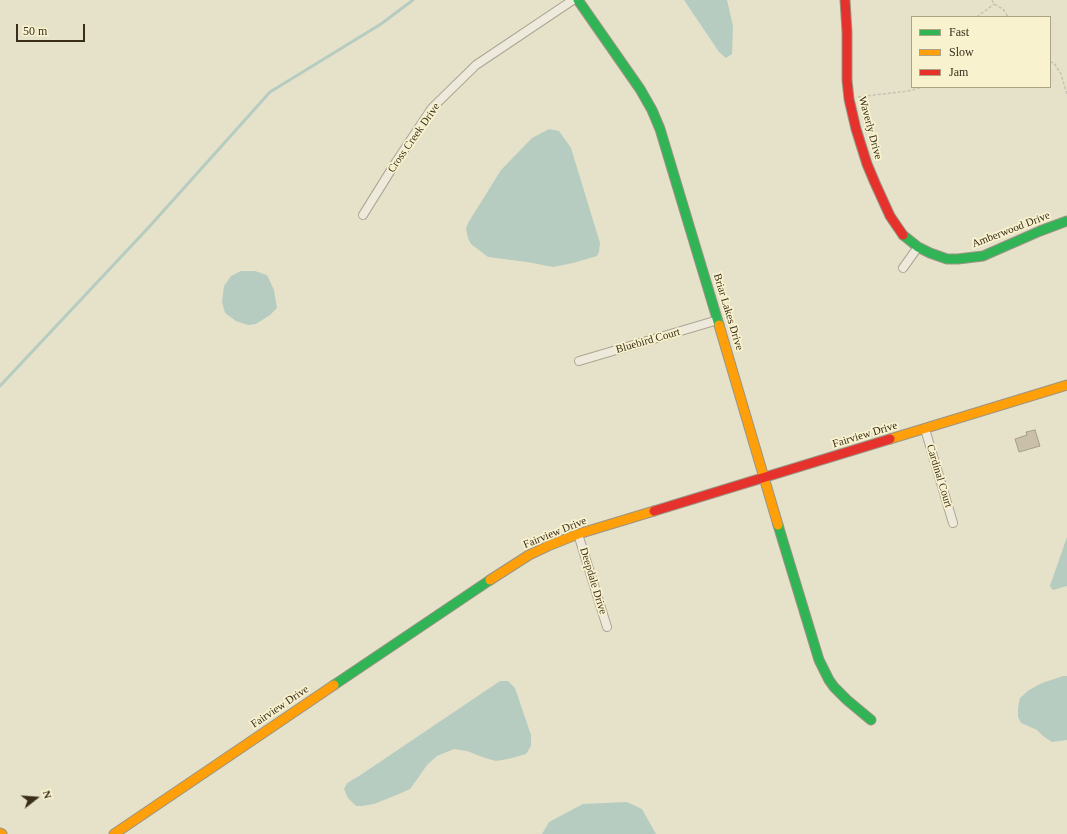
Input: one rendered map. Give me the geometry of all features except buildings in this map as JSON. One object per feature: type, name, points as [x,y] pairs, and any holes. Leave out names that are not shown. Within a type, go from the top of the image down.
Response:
[{"type":"street","name":"Cross Creek Drive","points":[[362,215],[432,108],[476,65],[573,0]]},
{"type":"street","name":"Briar Lakes Drive","points":[[578,0],[640,90],[656,118],[665,142],[821,665],[829,680],[841,695],[871,720]]},
{"type":"street","name":"Waverly Drive","points":[[845,0],[847,80],[849,99],[856,129],[867,164],[886,209],[899,231],[918,246]]},
{"type":"street","name":"Amberwood Drive","points":[[918,246],[930,253],[947,259],[966,259],[983,256],[1067,221]]},
{"type":"street","points":[[903,268],[918,246]]},
{"type":"street","name":"Bluebird Court","points":[[579,361],[718,320]]},
{"type":"street","name":"Fairview Drive","points":[[114,834],[499,574],[529,555],[548,546],[578,534],[1067,385]]},
{"type":"street","name":"Cardinal Court","points":[[925,429],[953,523]]},
{"type":"street","name":"Deepdale Drive","points":[[578,534],[607,627]]},
{"type":"path","points":[[992,0],[994,4],[1003,9],[1007,16]]},
{"type":"path","points":[[978,16],[994,4]]},
{"type":"path","points":[[1051,62],[1054,63],[1061,74],[1067,94]]},
{"type":"path","points":[[849,99],[919,88]]},
{"type":"shaded area","points":[[684,0],[727,0],[733,26],[732,54],[726,58],[719,52]]},
{"type":"shaded area","points":[[549,129],[559,131],[571,148],[600,243],[599,252],[597,256],[553,267],[488,257],[471,244],[466,229],[468,223],[501,170],[532,138]]},
{"type":"shaded area","points":[[241,271],[255,271],[267,275],[274,290],[277,308],[270,315],[256,324],[248,325],[236,321],[225,313],[222,302],[224,286],[231,276]]},
{"type":"shaded area","points":[[1067,537],[1067,586],[1053,590],[1050,585]]},
{"type":"shaded area","points":[[1067,676],[1067,740],[1052,742],[1037,730],[1021,723],[1018,717],[1018,708],[1020,698],[1029,690],[1042,683]]},
{"type":"shaded area","points":[[500,681],[508,681],[515,688],[531,735],[531,746],[526,754],[496,761],[467,751],[454,749],[437,756],[427,765],[410,789],[374,804],[362,806],[356,806],[348,798],[344,789],[347,783]]},
{"type":"shaded area","points":[[627,802],[642,809],[656,834],[542,834],[549,822],[583,804]]},
{"type":"waterway","points":[[0,386],[149,227],[270,92],[381,24],[413,0]]},
{"type":"traffic: fast","points":[[578,0],[640,89],[652,110],[660,129],[719,325]]},
{"type":"traffic: fast","points":[[903,235],[918,247],[930,253],[947,259],[958,259],[983,256],[1067,221]]},
{"type":"traffic: fast","points":[[778,525],[819,660],[834,687],[871,720]]},
{"type":"traffic: fast","points":[[334,685],[490,580]]},
{"type":"traffic: slow","points":[[719,325],[778,525]]},
{"type":"traffic: slow","points":[[890,439],[1067,385]]},
{"type":"traffic: slow","points":[[490,580],[529,555],[548,546],[578,534],[654,511]]},
{"type":"traffic: slow","points":[[114,834],[334,685]]},
{"type":"traffic: jam","points":[[845,0],[847,80],[849,99],[856,129],[867,164],[875,183],[890,216],[903,235]]},
{"type":"traffic: jam","points":[[654,511],[890,439]]}]
